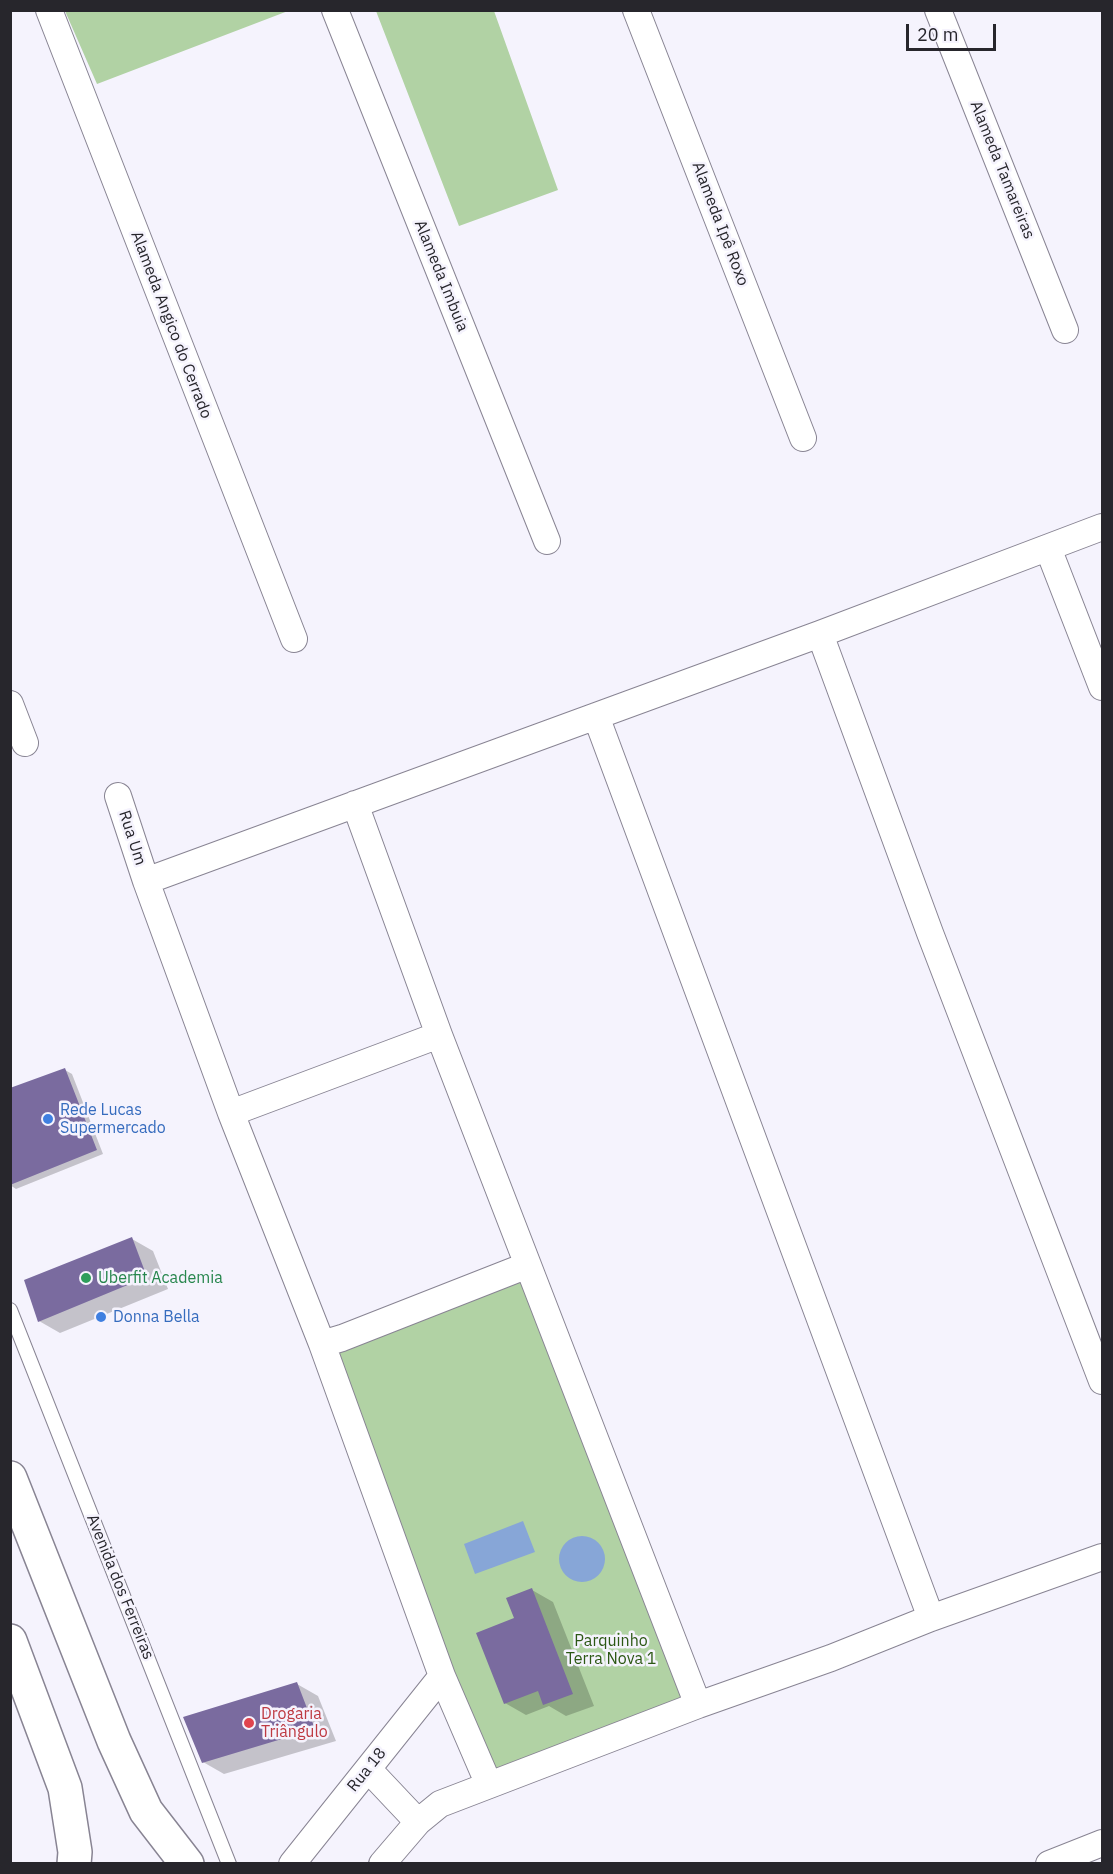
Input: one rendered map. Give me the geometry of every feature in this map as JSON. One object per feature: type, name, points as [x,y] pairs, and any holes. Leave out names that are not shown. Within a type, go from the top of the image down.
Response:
[{"type":"street","name":"Alameda Angico do Cerrado","points":[[49,10],[294,639]]},
{"type":"street","name":"Alameda Imbuia","points":[[335,10],[547,541]]},
{"type":"street","name":"Alameda Ipê Roxo","points":[[636,10],[803,438]]},
{"type":"street","name":"Alameda Tamareiras","points":[[938,10],[1065,330]]},
{"type":"street","points":[[146,881],[1102,528]]},
{"type":"street","points":[[1048,548],[1102,687]]},
{"type":"street","points":[[820,634],[930,933],[1102,1382]]},
{"type":"street","points":[[10,704],[25,743]]},
{"type":"street","points":[[596,716],[931,1618]]},
{"type":"street","name":"Rua Um","points":[[118,796],[146,881],[231,1113],[322,1344],[442,1676],[489,1785]]},
{"type":"street","points":[[355,804],[439,1035],[698,1705]]},
{"type":"street","points":[[231,1113],[439,1035]]},
{"type":"street","points":[[322,1344],[528,1265]]},
{"type":"street","points":[[10,1478],[114,1741],[146,1811],[188,1863]]},
{"type":"street","points":[[382,1863],[418,1822],[440,1804],[698,1705],[831,1659],[931,1618],[1102,1557]]},
{"type":"street","points":[[10,1641],[65,1788],[75,1852],[74,1863]]},
{"type":"street","name":"Rua 18","points":[[292,1863],[442,1676]]},
{"type":"street","points":[[368,1769],[418,1822]]},
{"type":"street","points":[[1049,1863],[1102,1843]]},
{"type":"lane","name":"Avenida dos Ferreiras","points":[[10,1310],[230,1863]]},
{"type":"green space","points":[[65,11],[288,11],[97,84]]},
{"type":"green space","points":[[376,11],[494,11],[558,190],[459,226]]},
{"type":"green space","name":"Parquinho Terra Nova 1","points":[[528,1265],[698,1705],[489,1785],[322,1344]]},
{"type":"water","points":[[523,1521],[535,1552],[475,1574],[464,1544]]},
{"type":"water","points":[[582,1536],[598,1543],[605,1559],[598,1575],[582,1582],[566,1575],[559,1559],[566,1543]]},
{"type":"building","name":"Rede Lucas Supermercado","points":[[65,1068],[97,1150],[10,1185],[10,1088]]},
{"type":"building","name":"Uberfit Academia","points":[[132,1237],[147,1277],[38,1322],[24,1280]]},
{"type":"building","points":[[532,1588],[573,1694],[543,1705],[538,1691],[504,1704],[476,1633],[514,1618],[506,1598]]},
{"type":"building","name":"Drogaria Triângulo","points":[[297,1682],[315,1729],[202,1763],[183,1717]]},
{"type":"place","name":"Rede Lucas Supermercado","points":[[48,1119]]},
{"type":"place","name":"Uberfit Academia","points":[[86,1278]]},
{"type":"place","name":"Donna Bella","points":[[101,1317]]},
{"type":"place","name":"Drogaria Triângulo","points":[[249,1723]]}]
